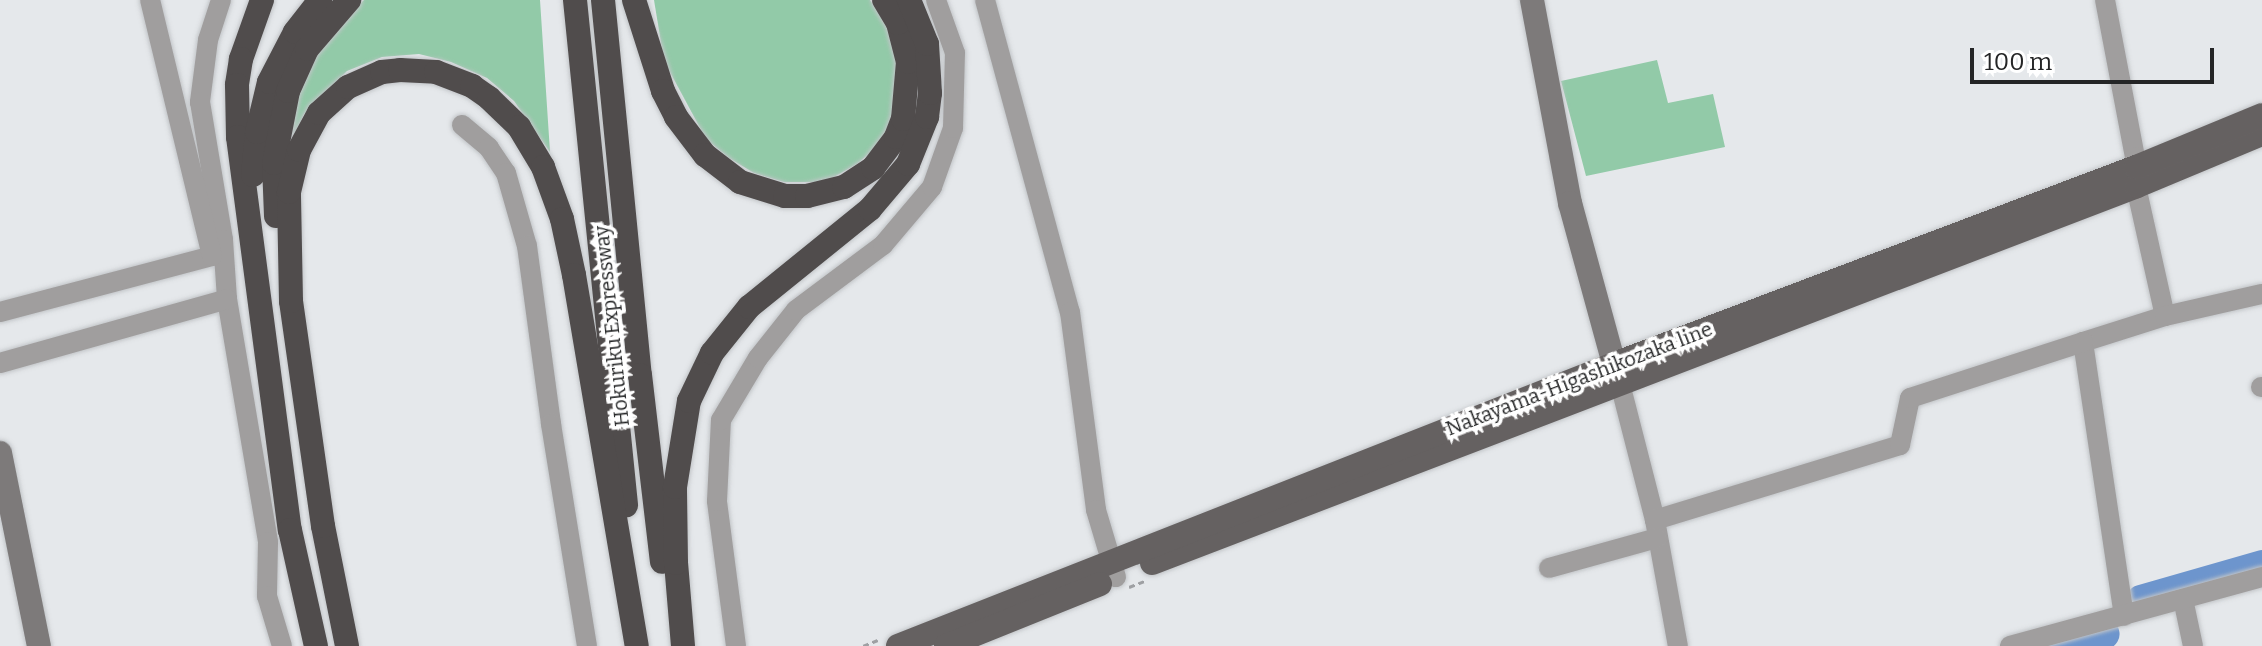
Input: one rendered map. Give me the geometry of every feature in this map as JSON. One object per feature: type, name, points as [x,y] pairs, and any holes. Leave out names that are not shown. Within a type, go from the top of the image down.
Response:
[{"type":"highway","points":[[262,0],[249,32],[237,85],[238,137],[290,530],[316,646]]},
{"type":"highway","points":[[253,253],[253,163],[262,108],[280,57],[320,0]]},
{"type":"highway","points":[[344,646],[323,526],[273,185],[281,114],[307,49],[349,0]]},
{"type":"highway","name":"Hokuriku Expressway","points":[[575,0],[608,340],[644,646]]},
{"type":"highway","name":"Hokuriku Expressway","points":[[603,0],[640,375],[673,646]]},
{"type":"highway","points":[[634,0],[663,91],[676,117],[705,155],[740,182],[785,196],[807,196],[844,187],[873,168],[890,146],[903,119],[909,81],[908,62],[898,23],[884,0]]},
{"type":"highway","points":[[683,646],[676,563],[675,487],[689,401],[712,353],[749,307],[870,209],[908,164],[927,117],[930,93],[927,44],[909,0]]},
{"type":"highway","points":[[291,301],[287,222],[293,169],[307,130],[333,99],[365,78],[382,72],[418,70],[436,72],[472,86],[505,112],[543,167],[562,219],[637,646]]},
{"type":"main road","name":"Nakayama-Higashikozaka line","points":[[2136,176],[2262,115]]},
{"type":"main road","name":"Nakayama-Higashikozaka line","points":[[898,646],[1114,569],[2136,176],[2262,134]]},
{"type":"main road","name":"Nakayama-Higashikozaka line","points":[[946,646],[1114,569]]},
{"type":"street","points":[[150,0],[219,258],[268,542],[267,596],[282,646]]},
{"type":"street","points":[[219,258],[200,102],[208,40],[221,0]]},
{"type":"street","points":[[736,646],[717,501],[721,420],[758,358],[796,310],[883,245],[932,187],[953,128],[955,68],[955,53],[936,0]]},
{"type":"street","points":[[985,0],[1070,312],[1096,510],[1114,569]]},
{"type":"street","points":[[1532,0],[1570,203],[1618,373],[1656,529],[1678,646]]},
{"type":"street","points":[[2105,0],[2165,316]]},
{"type":"street","points":[[462,125],[489,148],[506,173],[518,208],[535,284],[551,424],[587,646]]},
{"type":"street","points":[[0,312],[219,258]]},
{"type":"street","points":[[1549,568],[1900,445],[1910,398],[2165,316],[2262,294]]},
{"type":"street","points":[[0,363],[227,299]]},
{"type":"street","points":[[2083,342],[2124,616]]},
{"type":"street","points":[[0,453],[39,646]]},
{"type":"street","points":[[2010,646],[2038,642],[2262,577]]},
{"type":"street","points":[[2183,599],[2193,646]]},
{"type":"green space","points":[[364,0],[540,0],[550,152],[514,101],[487,78],[451,62],[419,54],[382,57],[347,71],[304,114],[292,139],[285,139],[289,112],[325,37]]},
{"type":"green space","points":[[654,0],[870,0],[889,29],[898,65],[894,112],[880,144],[857,164],[825,182],[784,182],[754,173],[729,158],[706,139],[664,61]]},
{"type":"green space","points":[[1657,60],[1668,103],[1713,94],[1725,147],[1586,176],[1561,81]]},
{"type":"waterway","points":[[2141,600],[2262,565]]},
{"type":"waterway","points":[[2057,646],[2105,634]]}]
